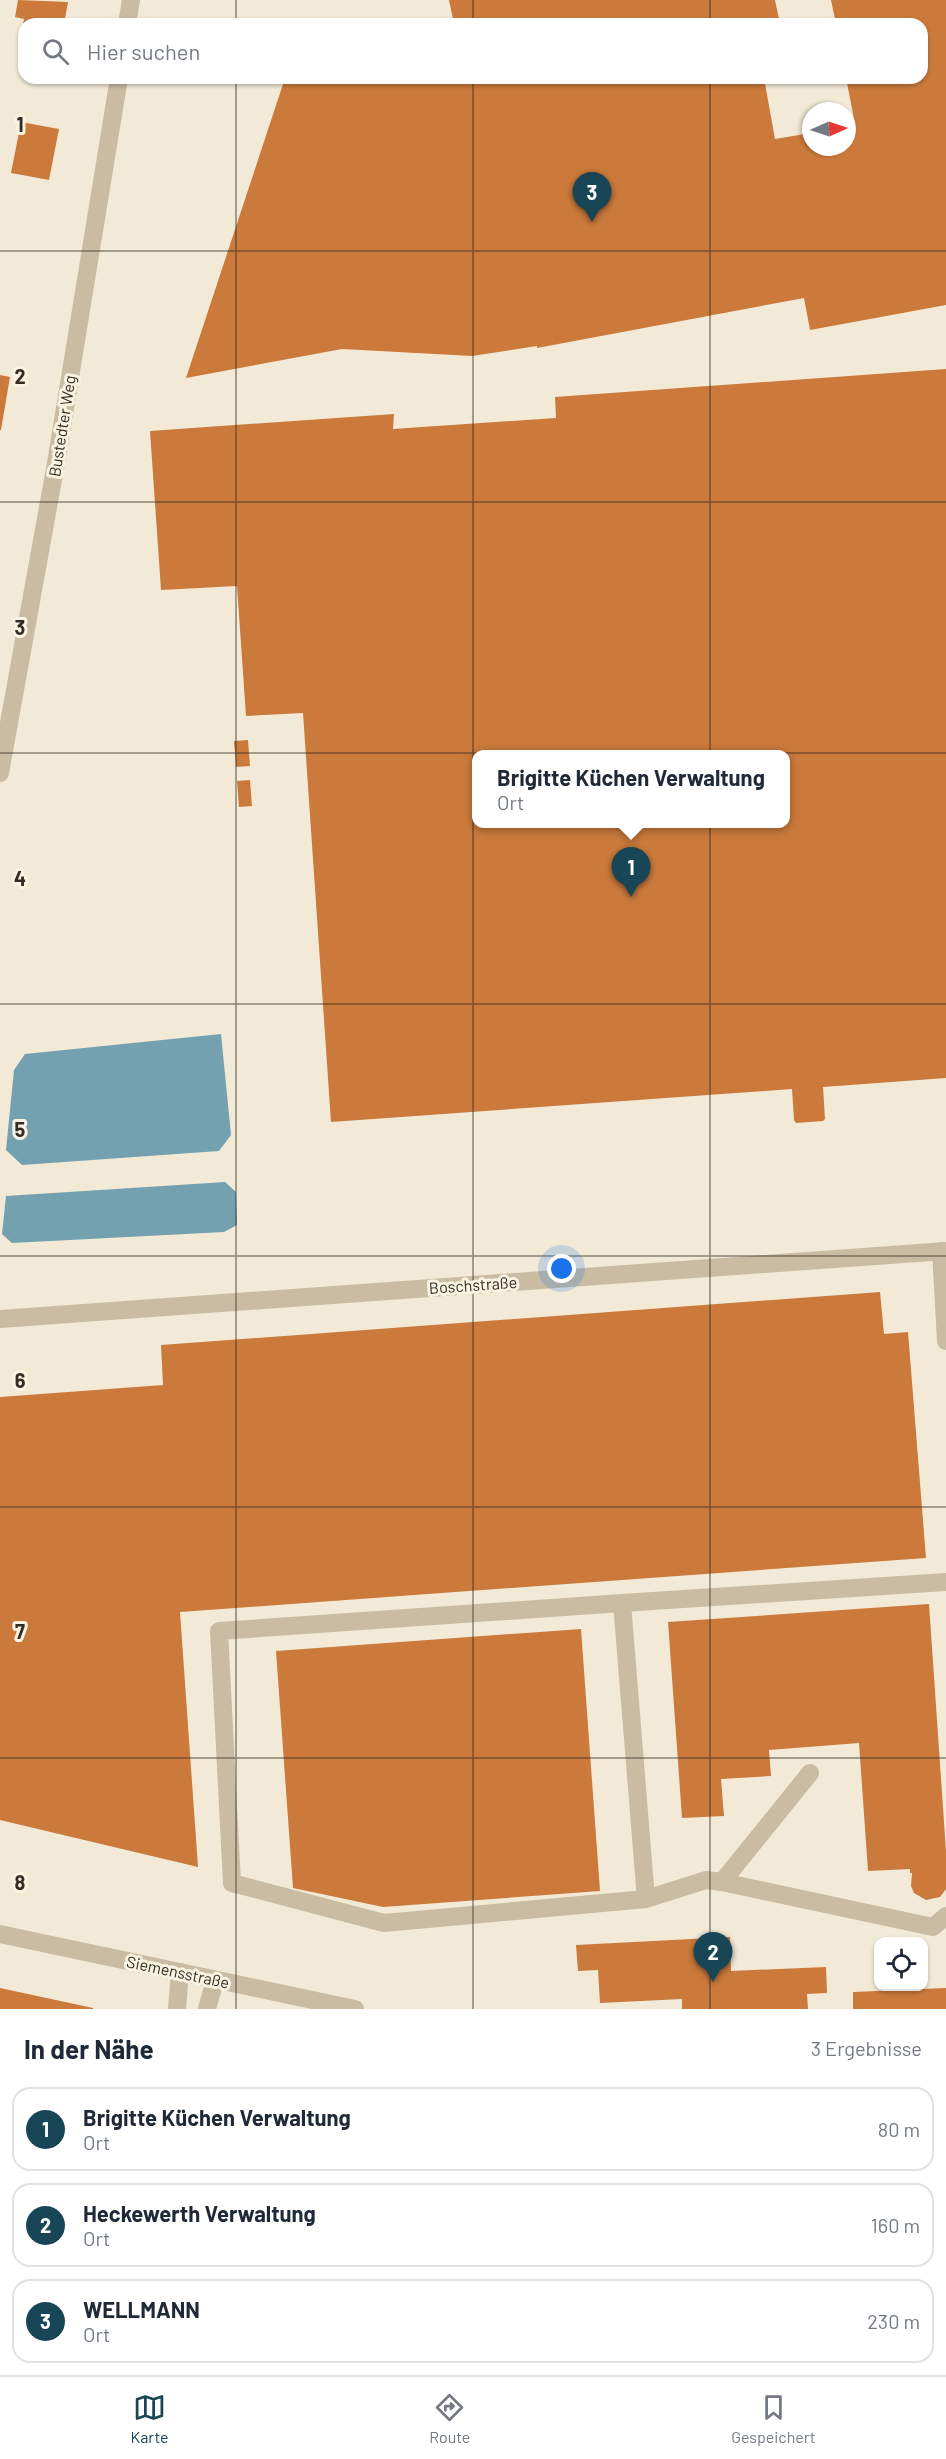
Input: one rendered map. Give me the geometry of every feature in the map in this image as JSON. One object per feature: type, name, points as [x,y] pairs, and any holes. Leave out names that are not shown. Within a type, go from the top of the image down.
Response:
[{"type":"street","points":[[128,18],[131,0]]},
{"type":"street","name":"Bustedter Weg","points":[[0,773],[56,463],[118,84]]},
{"type":"street","points":[[943,1251],[946,1341]]},
{"type":"street","name":"Boschstraße","points":[[0,1319],[943,1251]]},
{"type":"street","points":[[946,1582],[219,1631],[232,1883],[384,1923],[646,1899],[706,1880],[933,1927],[946,1916]]},
{"type":"street","points":[[622,1603],[646,1899]]},
{"type":"street","points":[[722,1882],[810,1773]]},
{"type":"street","name":"Siemensstraße","points":[[0,1934],[355,2009]]},
{"type":"street","points":[[177,2009],[180,1972]]},
{"type":"street","points":[[207,2009],[215,1980]]},
{"type":"water","points":[[221,1034],[231,1135],[219,1151],[22,1165],[6,1150],[14,1070],[25,1054]]},
{"type":"water","points":[[225,1182],[236,1192],[237,1225],[224,1232],[12,1243],[2,1234],[6,1196]]},
{"type":"building","points":[[18,0],[68,2],[65,18],[15,17]]},
{"type":"building","points":[[449,0],[775,0],[779,18],[453,18]]},
{"type":"building","points":[[831,0],[946,0],[946,305],[810,330],[804,298],[537,348],[537,346],[472,356],[342,349],[186,378],[283,84],[765,84],[775,139],[802,134],[802,156],[856,156],[856,102],[851,102],[847,84],[928,84],[928,18],[835,18]]},
{"type":"building","points":[[21,122],[59,129],[49,180],[11,173]]},
{"type":"building","points":[[946,369],[946,1078],[823,1087],[825,1119],[796,1123],[792,1089],[331,1122],[303,713],[246,716],[237,586],[161,590],[150,431],[394,414],[393,429],[556,418],[555,397]]},
{"type":"building","points":[[0,375],[10,377],[1,430],[0,430]]},
{"type":"building","points":[[248,740],[250,766],[236,767],[234,741]]},
{"type":"building","points":[[250,780],[252,806],[239,807],[237,781]]},
{"type":"building","points":[[880,1292],[884,1334],[908,1332],[926,1558],[180,1612],[198,1867],[0,1820],[0,1397],[163,1385],[161,1345]]},
{"type":"building","points":[[929,1604],[946,1851],[946,1889],[940,1897],[926,1900],[914,1893],[911,1886],[910,1869],[868,1871],[859,1743],[769,1750],[771,1776],[721,1779],[724,1816],[682,1818],[668,1622]]},
{"type":"building","points":[[581,1629],[600,1891],[383,1907],[293,1888],[276,1651]]},
{"type":"building","points":[[730,1937],[731,1971],[826,1967],[827,1993],[807,1994],[808,2009],[682,2009],[682,1999],[600,2003],[598,1970],[578,1971],[576,1945]]},
{"type":"building","points":[[0,1988],[93,2008],[93,2009],[0,2009]]},
{"type":"building","points":[[946,1988],[946,2009],[853,2009],[853,1992],[928,1991],[928,1989]]},
{"type":"place","name":"WELLMANN","points":[[592,222]]},
{"type":"place","name":"Brigitte Küchen Verwaltung","points":[[631,897]]},
{"type":"place","name":"Heckewerth Verwaltung","points":[[713,1982]]}]
